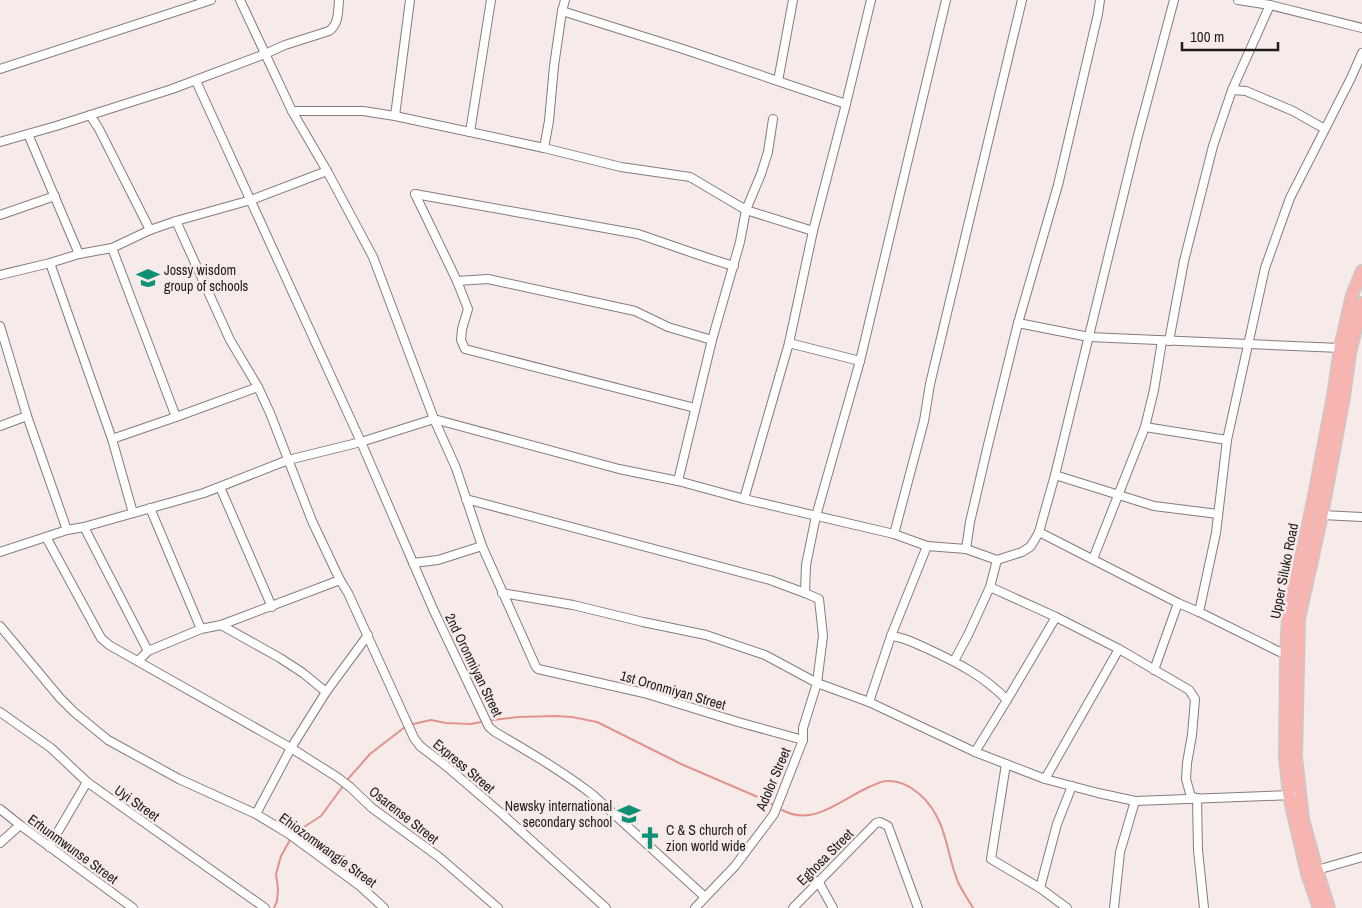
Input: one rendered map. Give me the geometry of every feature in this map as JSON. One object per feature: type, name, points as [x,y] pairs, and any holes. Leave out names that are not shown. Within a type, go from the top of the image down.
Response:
[{"type":"main road","name":"Upper Siluko Road","points":[[1319,908],[1308,874],[1289,796],[1285,758],[1288,617],[1314,497],[1340,348],[1352,295],[1362,271]]},
{"type":"main road","name":"Upper Siluko Road","points":[[1329,908],[1304,819],[1296,757],[1299,619],[1322,516],[1344,397],[1350,353],[1362,302]]},
{"type":"street","points":[[0,69],[211,0]]},
{"type":"street","points":[[240,0],[292,111],[373,257],[434,419],[456,468],[482,546],[502,593],[573,604],[643,622],[706,635],[765,655],[817,684],[869,702],[976,752],[1045,779],[1072,786],[1135,801],[1301,794]]},
{"type":"street","points":[[0,142],[196,80],[285,45],[329,31],[334,28],[336,23],[339,0]]},
{"type":"street","points":[[395,116],[410,0]]},
{"type":"street","points":[[470,132],[491,0]]},
{"type":"street","points":[[544,148],[554,66],[565,0]]},
{"type":"street","points":[[778,81],[793,0]]},
{"type":"street","points":[[744,499],[788,343],[813,231],[871,0]]},
{"type":"street","points":[[466,499],[770,580],[805,592],[806,565],[816,516],[860,361],[946,0]]},
{"type":"street","points":[[894,534],[924,421],[930,384],[1022,0]]},
{"type":"street","points":[[966,549],[970,522],[988,444],[1018,323],[1058,185],[1100,0]]},
{"type":"street","points":[[0,552],[67,530],[84,527],[220,487],[288,460],[361,442],[434,419],[619,469],[678,481],[744,499],[894,534],[927,546],[966,549],[997,560],[1022,552],[1030,547],[1039,532],[1055,475],[1137,139],[1174,0]]},
{"type":"street","points":[[1238,0],[1270,5],[1362,28]]},
{"type":"street","points":[[1093,559],[1145,426],[1213,146],[1232,90],[1270,5]]},
{"type":"street","points":[[562,11],[683,49],[846,104]]},
{"type":"street","points":[[1200,612],[1216,533],[1227,440],[1264,268],[1290,198],[1351,78],[1362,52]]},
{"type":"street","name":"2nd Oronmiyan Street","points":[[196,80],[361,442],[433,609],[490,727],[582,787],[705,897]]},
{"type":"street","points":[[1232,90],[1246,90],[1293,111],[1325,129]]},
{"type":"street","points":[[292,111],[362,111],[395,116],[544,148],[621,167],[690,177],[746,210],[813,231]]},
{"type":"street","points":[[90,115],[99,129],[150,230]]},
{"type":"street","points":[[678,481],[712,340],[734,266],[746,210],[766,160],[773,119]]},
{"type":"street","points":[[28,134],[79,254]]},
{"type":"street","points":[[0,275],[79,254],[112,248],[150,230],[251,200],[327,171]]},
{"type":"street","points":[[695,408],[465,349],[461,340],[468,309],[457,281],[414,194],[638,234],[704,258],[734,266]]},
{"type":"street","points":[[0,215],[55,196]]},
{"type":"street","name":"Express Street","points":[[176,221],[230,340],[258,387],[270,413],[312,521],[368,635],[414,738],[420,746],[495,808],[606,908]]},
{"type":"street","points":[[112,248],[176,417]]},
{"type":"street","points":[[50,263],[112,439],[133,513]]},
{"type":"street","points":[[457,281],[488,278],[626,309],[668,327],[712,340]]},
{"type":"street","points":[[1018,323],[1089,337],[1340,348]]},
{"type":"street","points":[[0,326],[4,350],[67,530]]},
{"type":"street","points":[[788,343],[860,361]]},
{"type":"street","points":[[112,439],[258,387]]},
{"type":"street","points":[[0,426],[27,416]]},
{"type":"street","points":[[1145,426],[1227,440]]},
{"type":"street","points":[[1055,475],[1154,506],[1218,514]]},
{"type":"street","points":[[220,487],[272,606]]},
{"type":"street","points":[[150,508],[201,629]]},
{"type":"street","points":[[1322,516],[1362,517]]},
{"type":"street","points":[[84,527],[148,652]]},
{"type":"street","points":[[1039,532],[1178,603],[1286,655]]},
{"type":"street","name":"Osarense Street","points":[[46,537],[101,638],[109,645],[291,748],[337,778],[350,787],[372,808],[439,857],[498,908]]},
{"type":"street","points":[[413,563],[444,559],[482,546]]},
{"type":"street","points":[[869,702],[891,636],[927,546]]},
{"type":"street","points":[[954,661],[990,587],[997,560]]},
{"type":"street","points":[[138,661],[148,652],[201,629],[220,626],[340,580]]},
{"type":"street","points":[[990,587],[1056,617],[1119,649],[1189,690],[1195,699],[1186,779],[1191,797],[1197,798]]},
{"type":"street","name":"Adolor Street","points":[[695,908],[735,866],[774,814],[803,740],[803,728],[817,684],[823,636],[819,599],[805,592]]},
{"type":"street","name":"1st Oronmiyan Street","points":[[502,593],[538,669],[644,693],[803,740]]},
{"type":"street","points":[[1154,670],[1178,603]]},
{"type":"street","points":[[976,752],[1056,617]]},
{"type":"street","name":"Ehiozomwangie Street","points":[[0,626],[60,698],[108,740],[179,779],[256,814],[289,834],[360,886],[384,908]]},
{"type":"street","points":[[220,626],[280,658],[303,673],[326,692]]},
{"type":"street","points":[[256,814],[291,748],[326,692],[368,635]]},
{"type":"street","points":[[891,636],[904,638],[954,661],[994,686],[1007,700]]},
{"type":"street","points":[[1045,779],[1119,649]]},
{"type":"street","name":"Uyi Street","points":[[0,712],[51,748],[87,782],[265,908]]},
{"type":"street","points":[[1006,764],[991,859],[1040,888],[1067,908]]},
{"type":"street","points":[[49,847],[87,782]]},
{"type":"street","points":[[1040,888],[1057,824],[1072,786]]},
{"type":"street","points":[[1197,798],[1198,850],[1204,908]]},
{"type":"street","points":[[1114,908],[1120,852],[1135,801]]},
{"type":"street","name":"Erhunmwunse Street","points":[[0,809],[133,908]]},
{"type":"street","name":"Eghosa Street","points":[[793,908],[876,823],[880,822],[888,826],[918,908]]},
{"type":"street","points":[[0,842],[20,825]]},
{"type":"street","points":[[1317,870],[1362,856]]},
{"type":"street","points":[[818,881],[833,908]]},
{"type":"waterway","points":[[492,720],[555,716],[597,722],[681,764],[772,804]]},
{"type":"waterway","points":[[413,724],[431,720],[446,723],[471,724],[481,722]]},
{"type":"waterway","points":[[348,779],[370,754],[405,727]]},
{"type":"waterway","points":[[782,810],[794,814],[816,814],[880,782],[896,782],[912,788],[926,800],[936,815],[943,830],[958,882],[973,908]]},
{"type":"waterway","points":[[296,832],[321,816],[343,786]]},
{"type":"waterway","points":[[274,908],[278,889],[276,874],[281,856],[290,840]]},
{"type":"place","name":"Jossy wisdom group of schools","points":[[148,278]]},
{"type":"place","name":"Newsky international secondary school","points":[[629,814]]},
{"type":"place","name":"C & S church of zion world wide","points":[[650,838]]}]
